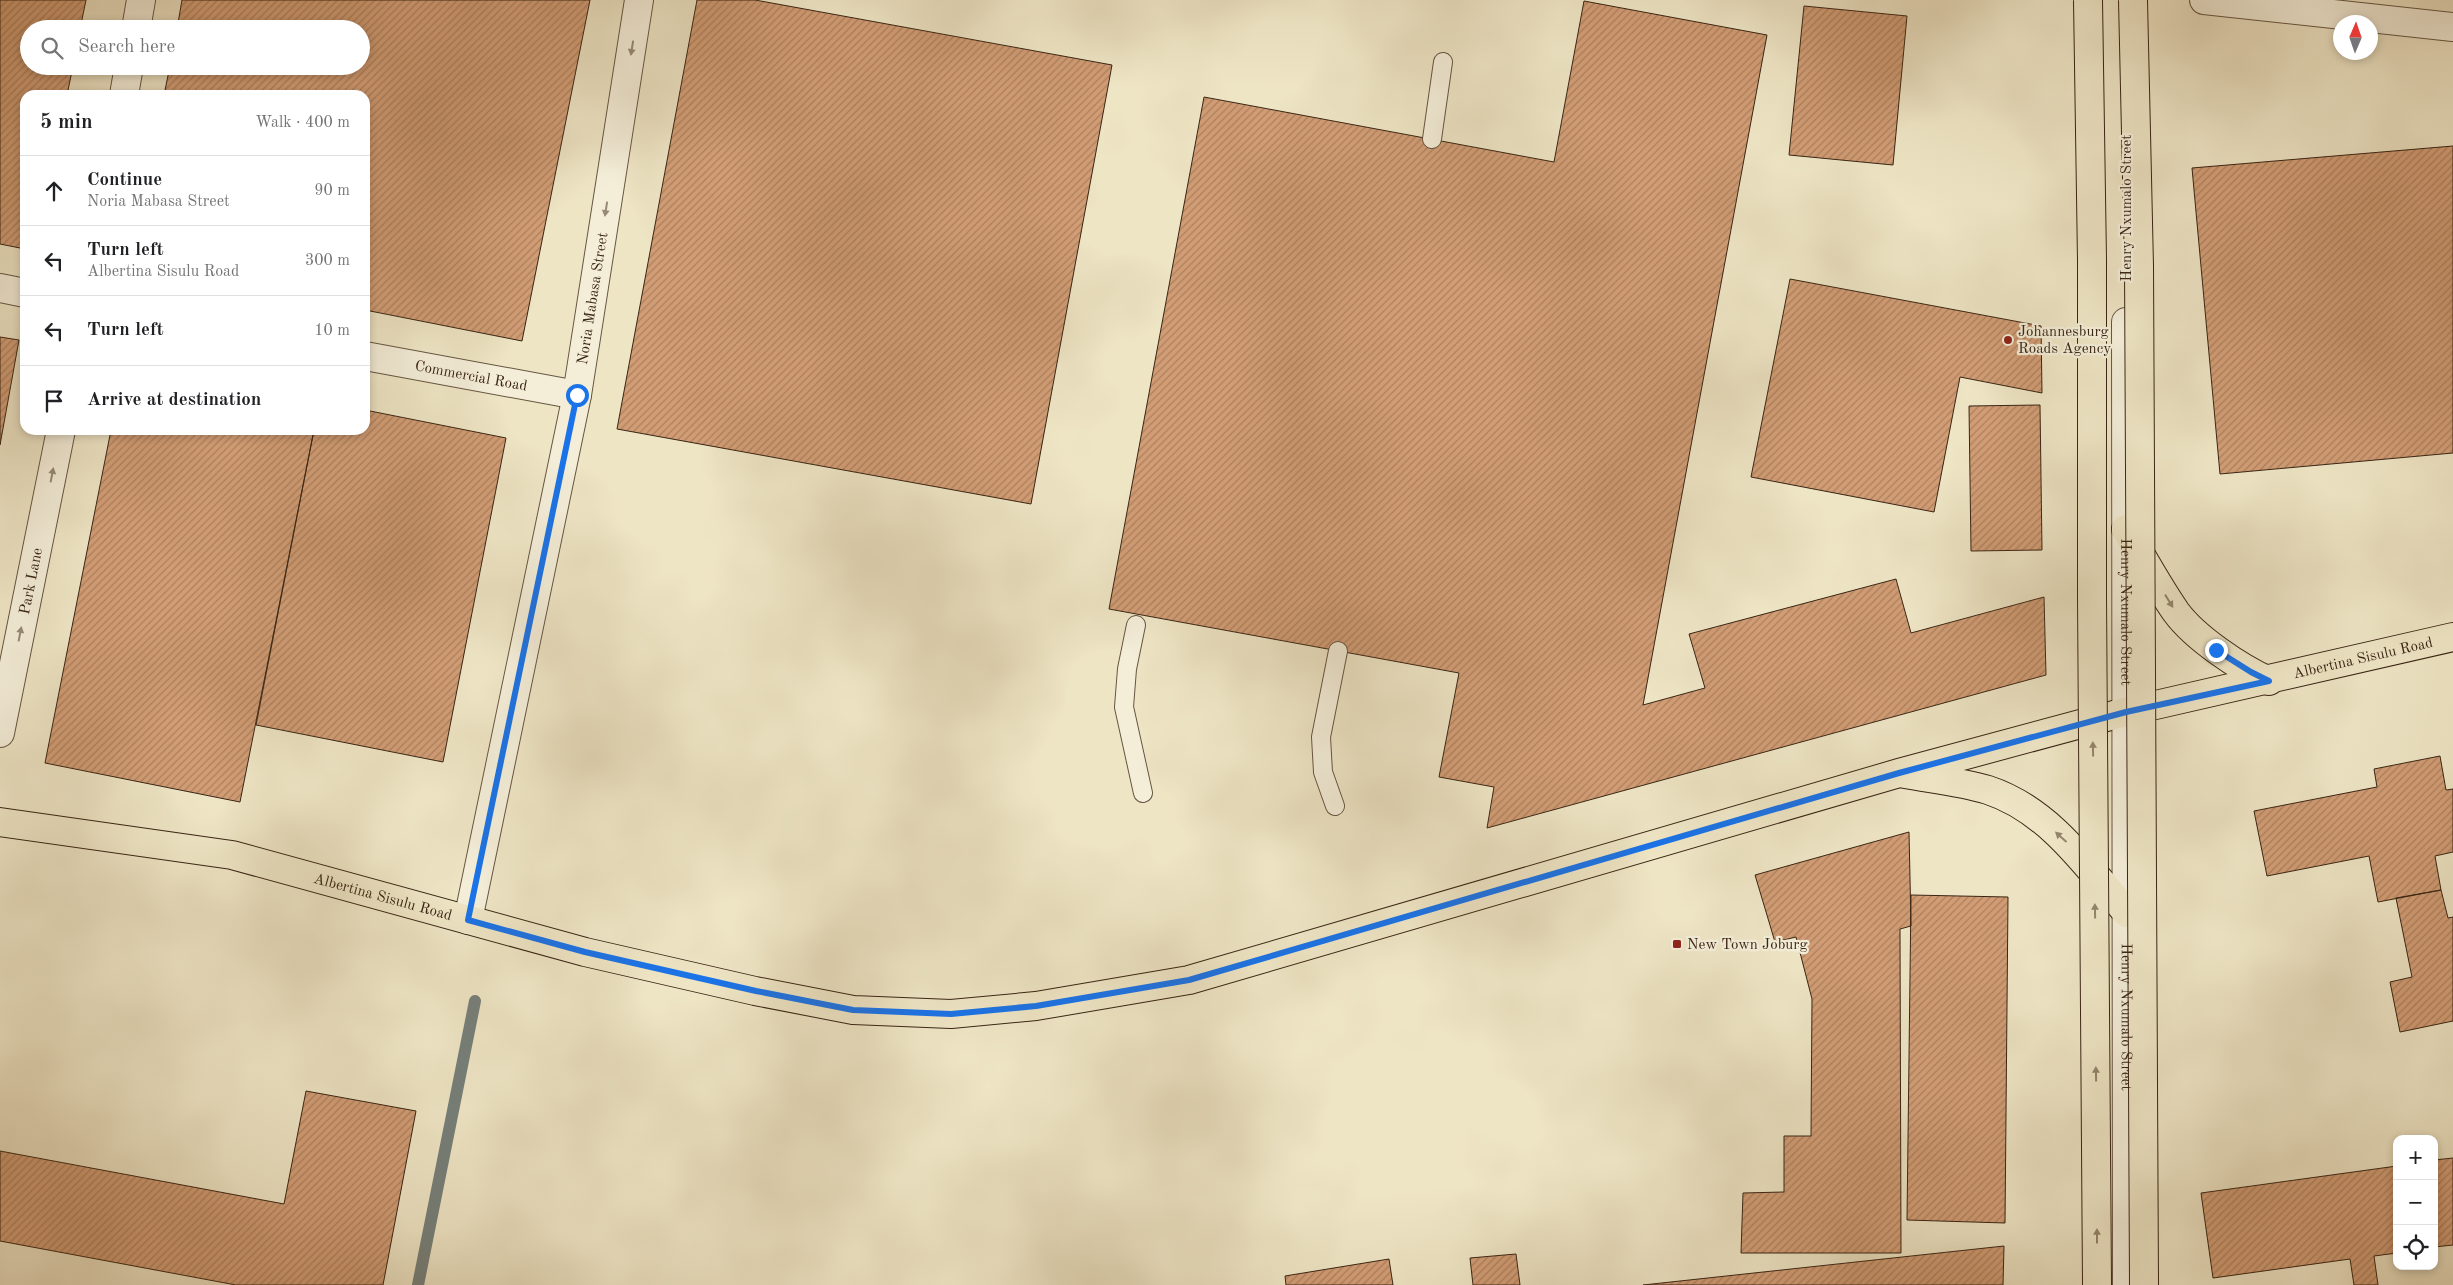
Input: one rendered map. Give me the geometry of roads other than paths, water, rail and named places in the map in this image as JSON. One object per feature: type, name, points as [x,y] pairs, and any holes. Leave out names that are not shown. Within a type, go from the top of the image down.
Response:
[{"type":"main road","points":[[2088,0],[2092,260],[2092,599],[2097,1285]]},
{"type":"main road","points":[[2132,0],[2139,276],[2144,1285]]},
{"type":"main road","points":[[2126,529],[2177,613],[2216,650],[2269,681]]},
{"type":"main road","name":"Albertina Sisulu Road","points":[[0,822],[232,855],[594,954],[756,991],[853,1010],[951,1014],[1036,1006],[1189,980],[1899,773],[2126,712],[2269,681],[2453,637]]},
{"type":"main road","points":[[1899,773],[1988,790],[2028,808],[2072,847],[2127,913]]},
{"type":"street","points":[[138,20],[141,0]]},
{"type":"street","name":"Noria Mabasa Street","points":[[468,920],[577,395],[639,0]]},
{"type":"street","name":"Henry Nxumalo Street","points":[[2126,0],[2127,1285]]},
{"type":"street","points":[[2204,0],[2453,27]]},
{"type":"street","points":[[125,90],[127,75]]},
{"type":"street","points":[[0,288],[20,292]]},
{"type":"street","name":"Commercial Road","points":[[370,357],[577,395]]},
{"type":"street","name":"Park Lane","points":[[0,733],[60,435]]},
{"type":"lane","points":[[1432,139],[1443,62]]},
{"type":"lane","points":[[1136,625],[1127,669],[1124,707],[1143,793]]},
{"type":"lane","points":[[1334,806],[1322,772],[1321,737],[1338,651]]},
{"type":"waterway","points":[[418,1285],[475,1001]]},
{"type":"place","name":"Johannesburg Roads Agency","points":[[2008,340]]},
{"type":"place","name":"New Town Joburg","points":[[1677,944]]}]
